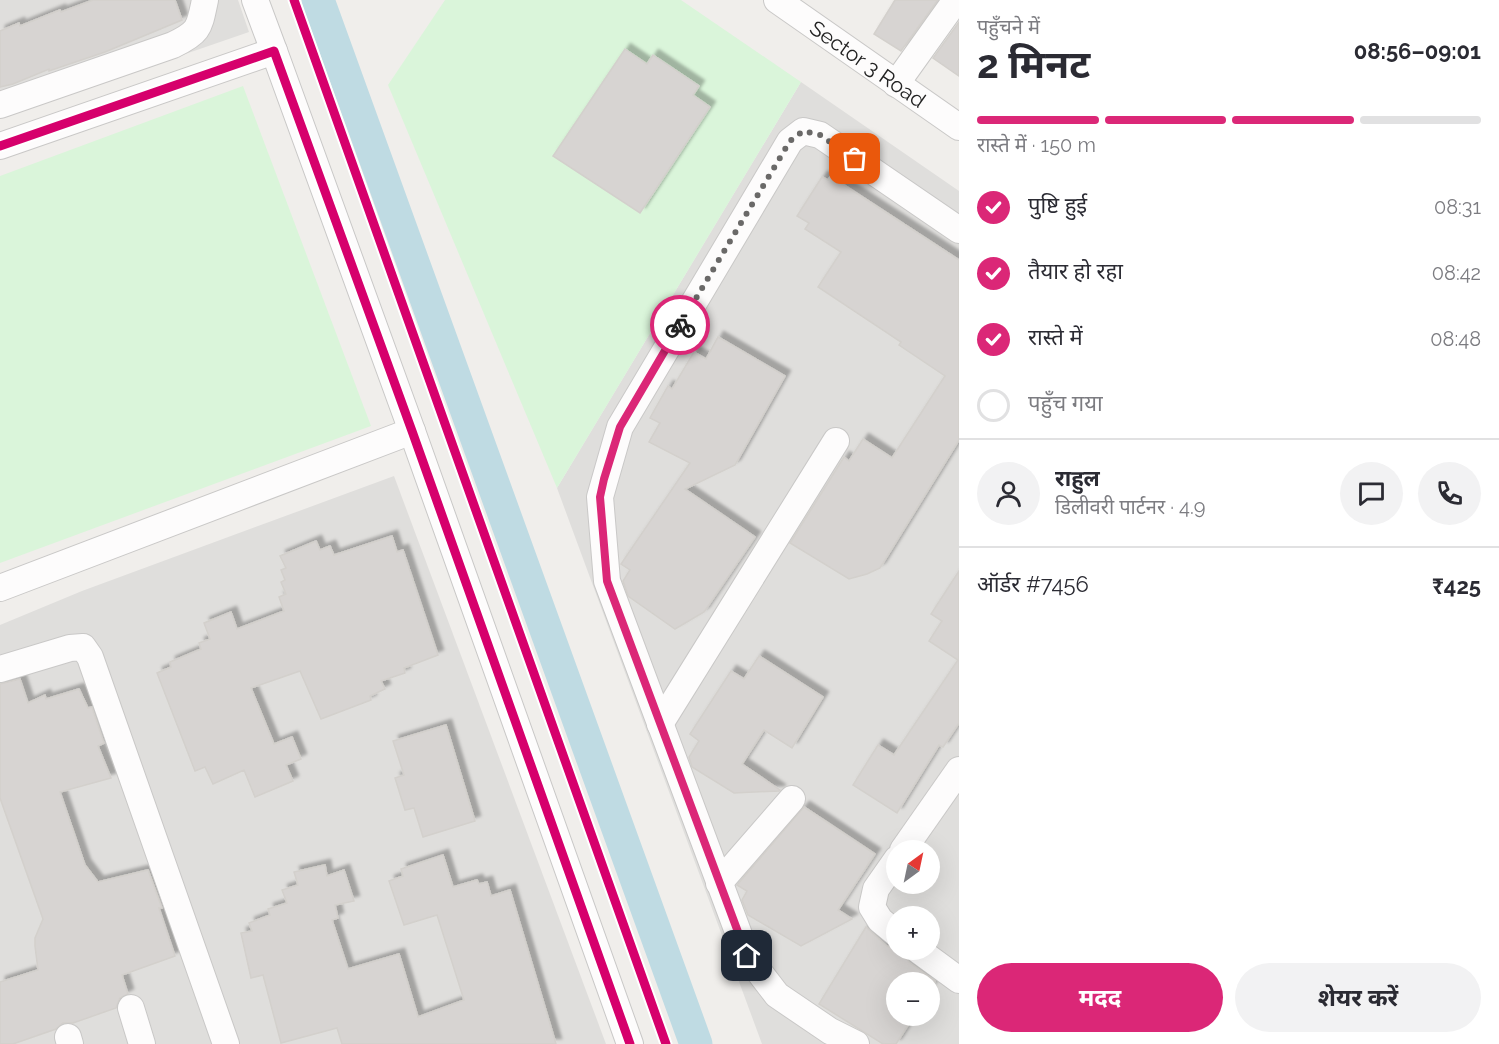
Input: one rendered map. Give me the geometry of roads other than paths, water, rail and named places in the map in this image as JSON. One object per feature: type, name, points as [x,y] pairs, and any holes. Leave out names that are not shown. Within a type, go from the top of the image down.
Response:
[{"type":"street","points":[[0,105],[173,45],[192,36],[200,21],[206,0]]},
{"type":"street","points":[[255,0],[412,431],[630,1044]]},
{"type":"street","name":"Sector 3 Road","points":[[777,0],[959,127]]},
{"type":"street","points":[[896,84],[956,0]]},
{"type":"street","points":[[0,146],[274,51]]},
{"type":"street","points":[[856,1044],[830,1031],[777,995],[747,956],[607,581],[600,497],[620,427],[790,141],[803,131],[820,135],[959,230]]},
{"type":"street","points":[[0,588],[412,431]]},
{"type":"street","points":[[660,724],[836,441]]},
{"type":"street","points":[[0,669],[83,646],[90,657],[226,1044]]},
{"type":"street","points":[[910,840],[959,770]]},
{"type":"street","points":[[720,883],[792,799]]},
{"type":"street","points":[[886,875],[876,890],[872,907],[886,925]]},
{"type":"street","points":[[932,960],[959,980]]},
{"type":"street","points":[[131,1008],[142,1044]]},
{"type":"waterway","points":[[318,0],[696,1044]]}]
